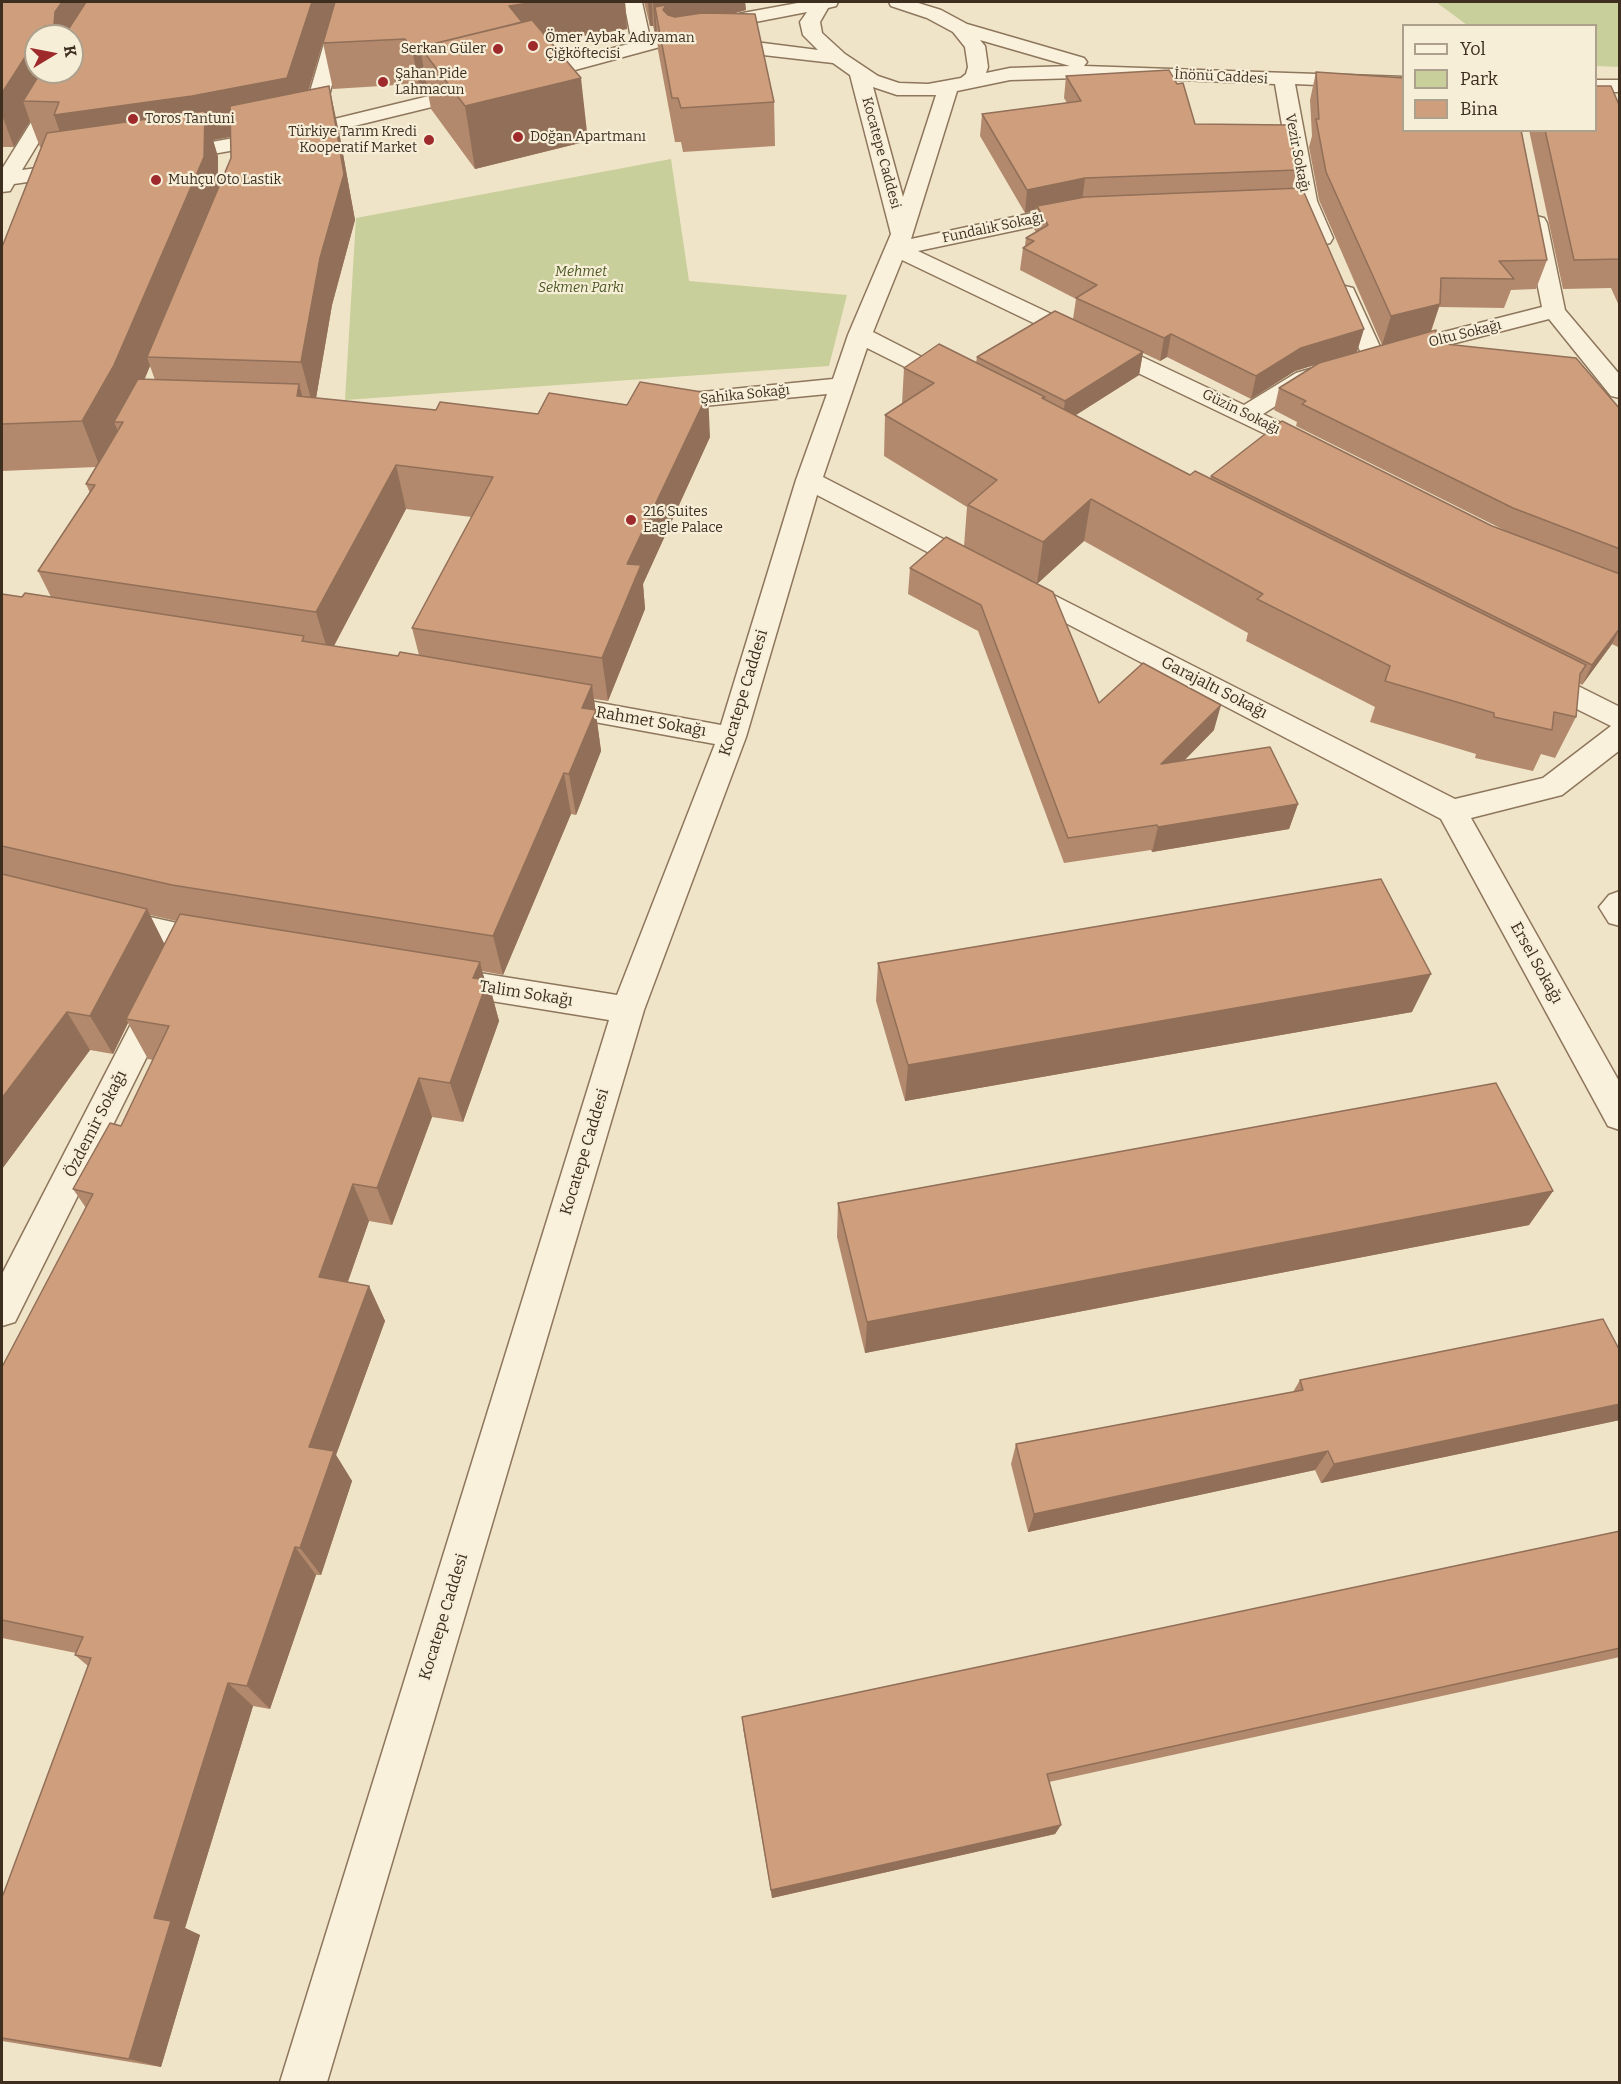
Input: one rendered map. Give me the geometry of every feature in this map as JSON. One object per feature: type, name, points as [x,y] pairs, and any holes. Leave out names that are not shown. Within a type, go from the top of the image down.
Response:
[{"type":"street","points":[[309,131],[345,2]]},
{"type":"street","points":[[633,2],[642,45]]},
{"type":"street","points":[[158,157],[309,131],[503,84],[743,19],[826,2]]},
{"type":"street","name":"İnönü Caddesi","points":[[826,2],[810,22],[813,35],[838,58],[871,80],[897,88],[928,90],[1010,74],[1111,71],[1284,80],[1402,83]]},
{"type":"street","points":[[898,2],[934,14],[960,28],[1111,71]]},
{"type":"street","points":[[957,85],[975,76],[978,68],[975,46],[960,28]]},
{"type":"street","points":[[553,71],[704,48],[763,49],[838,58]]},
{"type":"street","name":"Kocatepe Caddesi","points":[[859,72],[899,241]]},
{"type":"street","name":"Vezir Sokağı","points":[[1284,80],[1306,201],[1328,253]]},
{"type":"street","points":[[3,181],[64,84]]},
{"type":"street","name":"Kocatepe Caddesi","points":[[303,2082],[628,1010],[732,737],[808,480],[841,385],[899,241],[957,85]]},
{"type":"street","points":[[1597,86],[1620,86]]},
{"type":"street","points":[[230,146],[231,169]]},
{"type":"street","points":[[3,181],[99,165]]},
{"type":"street","points":[[1531,198],[1554,311],[1620,391]]},
{"type":"street","points":[[1283,202],[1306,201]]},
{"type":"street","name":"Fundalık Sokağı","points":[[899,241],[1082,210],[1106,209]]},
{"type":"street","name":"Güzin Sokağı","points":[[899,241],[1339,461]]},
{"type":"street","points":[[1337,274],[1373,357]]},
{"type":"street","name":"Oltu Sokağı","points":[[1247,414],[1304,378],[1373,357],[1554,311]]},
{"type":"street","points":[[860,335],[978,394]]},
{"type":"street","name":"Şahika Sokağı","points":[[645,405],[841,385]]},
{"type":"street","name":"Garajaltı Sokağı","points":[[808,480],[1452,811]]},
{"type":"street","points":[[1512,665],[1620,719]]},
{"type":"street","name":"Rahmet Sokağı","points":[[530,700],[732,737]]},
{"type":"street","points":[[1452,811],[1552,787],[1620,734]]},
{"type":"street","name":"Ersel Sokağı","points":[[1452,811],[1620,1116]]},
{"type":"street","points":[[1620,903],[1615,907],[1620,914]]},
{"type":"street","points":[[90,915],[190,939],[237,947]]},
{"type":"street","name":"Özdemir Sokağı","points":[[2,1310],[190,939]]},
{"type":"street","name":"Talim Sokağı","points":[[415,976],[628,1010]]},
{"type":"green space","points":[[1436,2],[1619,2],[1619,67],[1597,66],[1597,24],[1466,24]]},
{"type":"green space","name":"Mehmet Sekmen Parkı","points":[[671,159],[689,281],[847,295],[829,366],[345,400],[356,218]]},
{"type":"building","points":[[2,2],[62,2],[55,12],[54,24],[24,24],[24,59],[2,93]]},
{"type":"building","points":[[86,2],[312,2],[287,78],[192,96],[54,115],[59,102],[23,101],[34,84],[84,84],[84,24],[72,24]]},
{"type":"building","points":[[335,2],[535,2],[509,6],[522,22],[412,49],[405,39],[323,43]]},
{"type":"building","points":[[666,5],[663,10],[675,17],[702,13],[755,14],[774,102],[681,108],[678,98],[672,98],[655,7]]},
{"type":"building","points":[[532,20],[581,78],[465,106],[420,47]]},
{"type":"building","points":[[1169,70],[1177,84],[1183,83],[1195,124],[1289,125],[1297,170],[1085,178],[1027,190],[982,114],[1081,101],[1066,76]]},
{"type":"building","points":[[1316,72],[1402,78],[1402,132],[1521,132],[1547,260],[1499,261],[1514,279],[1441,278],[1440,304],[1391,316],[1326,172],[1316,119],[1319,119]]},
{"type":"building","points":[[329,86],[344,174],[320,258],[301,362],[147,357],[231,158],[230,106]]},
{"type":"building","points":[[1597,86],[1611,86],[1620,107],[1620,259],[1574,260],[1545,132],[1597,132]]},
{"type":"building","points":[[205,111],[204,157],[114,365],[82,421],[2,424],[2,247],[47,133]]},
{"type":"building","points":[[1302,188],[1364,329],[1301,348],[1256,376],[1171,334],[1164,338],[1076,298],[1097,285],[1023,248],[1034,241],[1026,238],[1048,225],[1037,206],[1085,197]]},
{"type":"building","points":[[1055,311],[1143,352],[1065,401],[977,357]]},
{"type":"building","points":[[1436,330],[1436,343],[1576,358],[1620,409],[1620,549],[1513,508],[1302,404],[1306,401],[1279,388],[1319,363]]},
{"type":"building","points":[[939,344],[1045,397],[1042,398],[1190,475],[1195,471],[1586,665],[1580,674],[1576,717],[1554,712],[1552,730],[1494,717],[1494,713],[1385,681],[1390,666],[1257,599],[1263,594],[1091,499],[1043,542],[968,505],[997,480],[885,415],[934,383],[904,368]]},
{"type":"building","points":[[138,379],[299,384],[297,396],[436,410],[440,402],[538,414],[549,393],[627,405],[640,382],[708,393],[627,564],[641,565],[602,658],[412,628],[493,477],[396,465],[316,612],[38,571],[95,485],[86,484],[123,422],[114,422]]},
{"type":"building","points":[[1282,421],[1492,526],[1620,574],[1620,628],[1592,665],[1211,476]]},
{"type":"building","points":[[946,537],[1053,592],[1099,703],[1143,663],[1221,705],[1161,764],[1270,747],[1298,804],[1158,827],[1157,825],[1068,838],[981,605],[910,568]]},
{"type":"building","points":[[25,593],[304,636],[302,641],[398,656],[400,652],[592,685],[582,708],[596,710],[569,774],[564,773],[493,936],[172,885],[2,846],[2,594],[22,597]]},
{"type":"building","points":[[2,874],[147,909],[90,1016],[67,1012],[2,1098]]},
{"type":"building","points":[[1381,879],[1431,974],[908,1065],[878,963]]},
{"type":"building","points":[[180,914],[480,962],[473,978],[488,980],[450,1083],[419,1078],[377,1188],[353,1184],[319,1277],[369,1286],[309,1447],[334,1451],[300,1548],[295,1547],[247,1686],[228,1683],[154,1918],[171,1921],[129,2059],[2,2038],[2,1895],[91,1658],[75,1655],[83,1637],[2,1620],[2,1367],[93,1194],[73,1189],[110,1123],[121,1126],[169,1026],[126,1019]]},
{"type":"building","points":[[1496,1083],[1553,1191],[867,1322],[838,1203]]},
{"type":"building","points":[[1603,1319],[1620,1351],[1620,1404],[1334,1464],[1328,1451],[1034,1514],[1016,1444],[1303,1390],[1300,1380]]},
{"type":"building","points":[[1620,1531],[1620,1648],[1047,1774],[1061,1825],[771,1890],[742,1717]]},
{"type":"place","name":"Ömer Aybak Adıyaman Çiğköftecisi","points":[[533,46]]},
{"type":"place","name":"Serkan Güler","points":[[498,49]]},
{"type":"place","name":"Şahan Pide Lahmacun","points":[[383,82]]},
{"type":"place","name":"Toros Tantuni","points":[[133,119]]},
{"type":"place","name":"Doğan Apartmanı","points":[[518,137]]},
{"type":"place","name":"Türkiye Tarım Kredi Kooperatif Market","points":[[429,140]]},
{"type":"place","name":"Muhçu Oto Lastik","points":[[156,180]]},
{"type":"place","name":"216 Suites Eagle Palace","points":[[631,520]]}]
